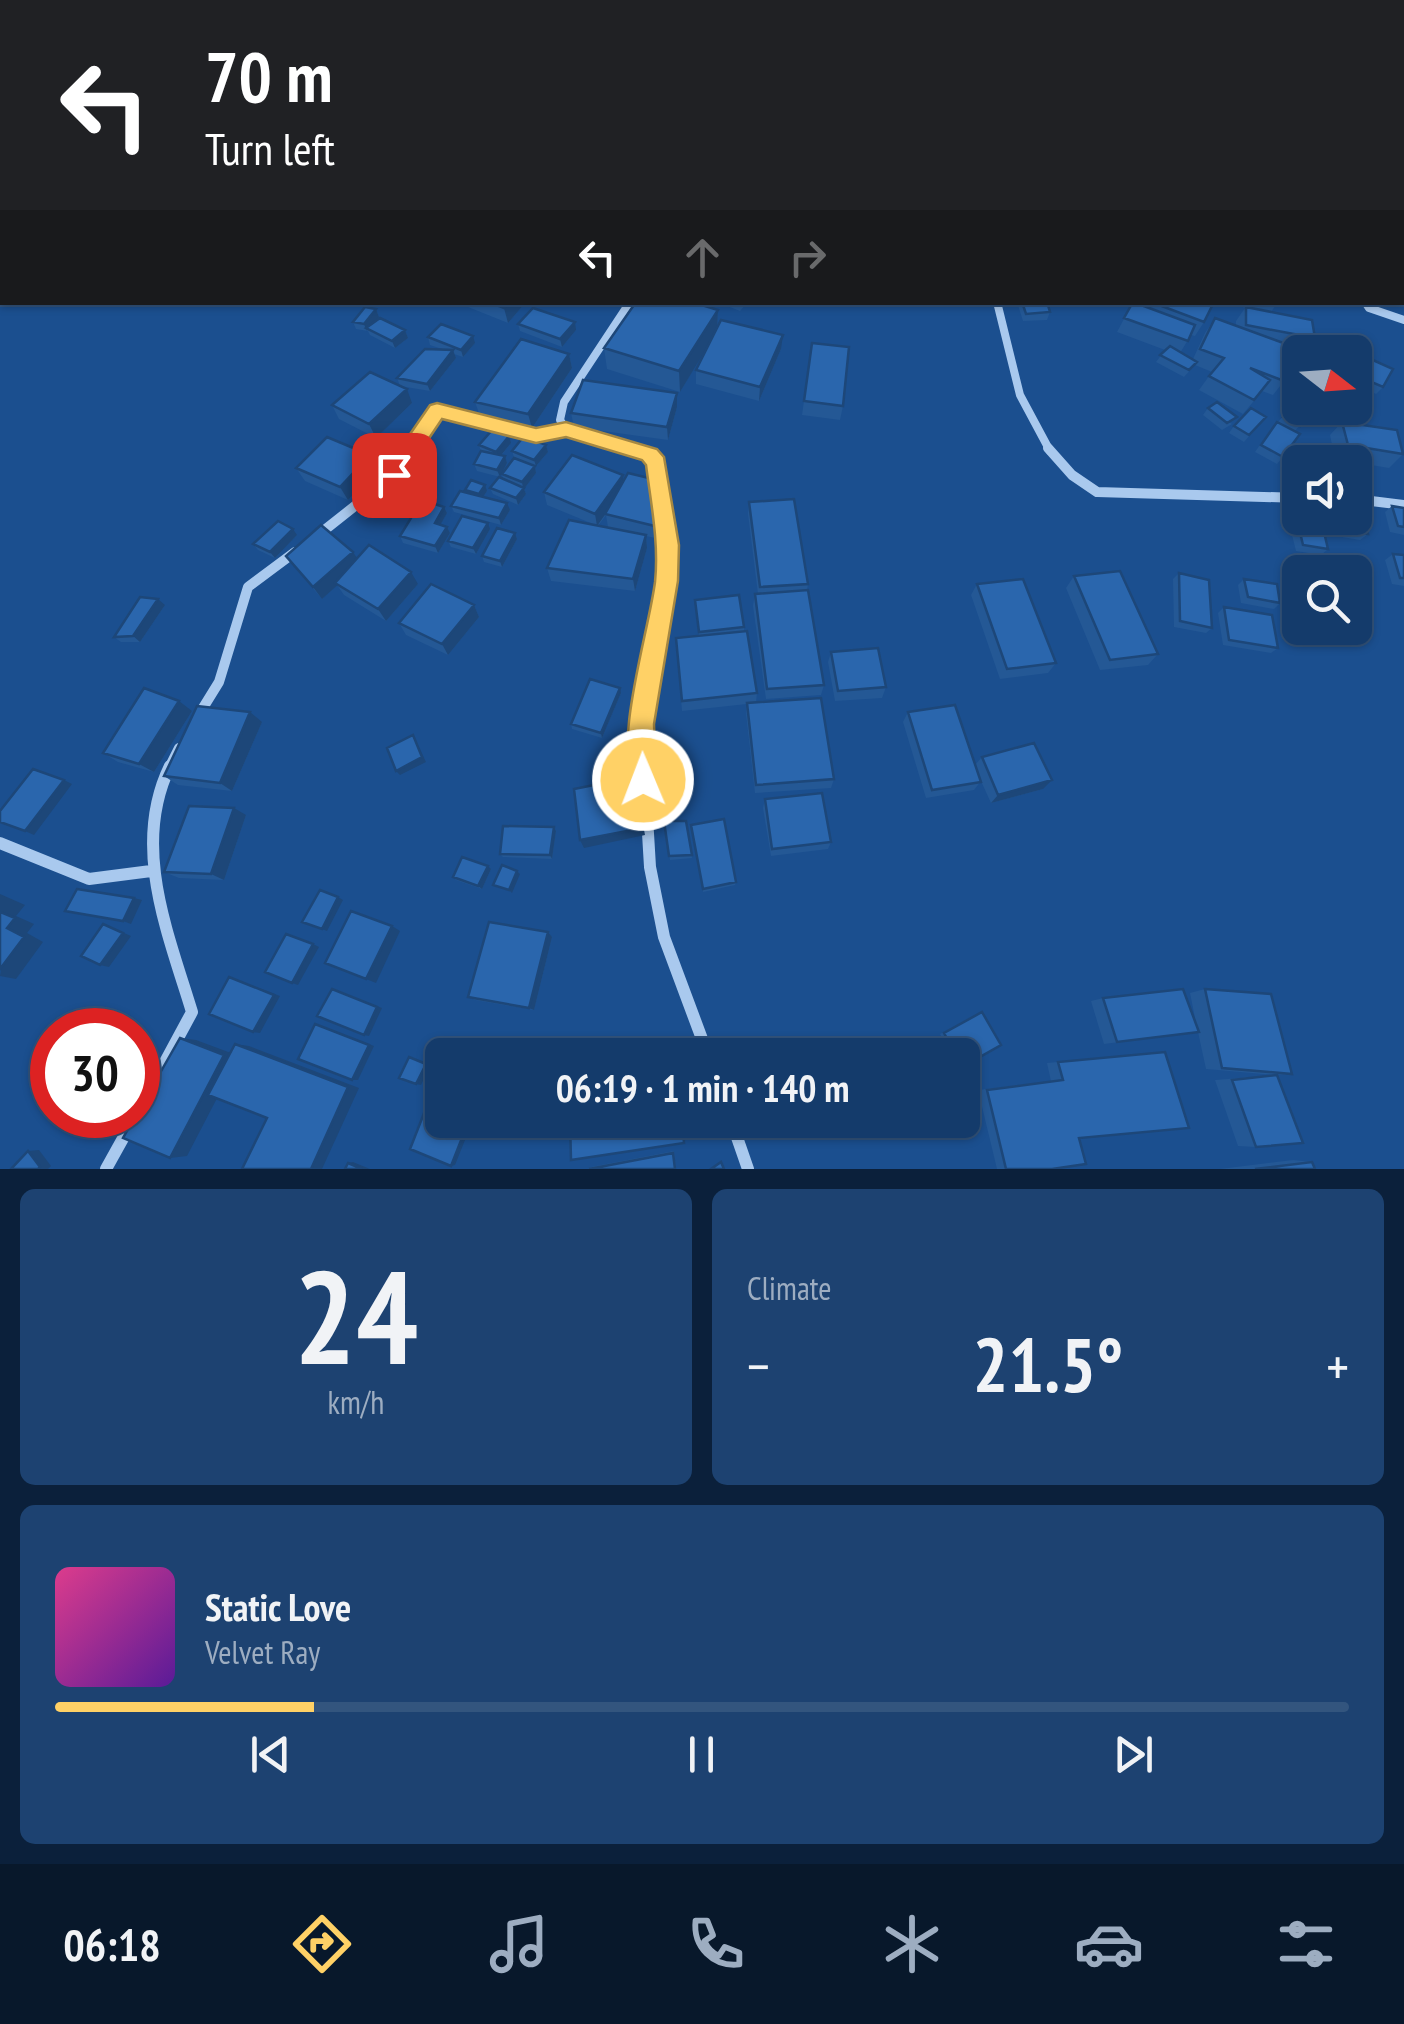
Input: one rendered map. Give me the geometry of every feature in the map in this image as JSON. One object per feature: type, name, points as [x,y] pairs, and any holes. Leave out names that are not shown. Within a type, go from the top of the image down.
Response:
[{"type":"street","points":[[566,430],[560,420],[564,402],[628,305]]},
{"type":"street","points":[[999,305],[1020,396],[1049,449],[1078,483],[1097,492],[1282,497]]},
{"type":"street","points":[[1367,305],[1404,320]]},
{"type":"street","points":[[192,726],[219,682],[248,587],[394,475],[437,410],[536,436],[566,430],[649,454],[656,463],[668,545],[666,581],[642,724],[650,866],[664,937],[702,1038]]},
{"type":"street","points":[[1372,502],[1404,505]]},
{"type":"street","points":[[160,1071],[192,1012],[151,871],[151,827],[166,770],[184,740]]},
{"type":"street","points":[[0,842],[90,879],[151,871]]},
{"type":"street","points":[[106,1169],[123,1138]]},
{"type":"street","points":[[737,1138],[748,1169]]},
{"type":"building","points":[[634,305],[702,305],[718,310],[679,371],[604,348]]},
{"type":"building","points":[[1023,305],[1048,305],[1050,312],[1026,314]]},
{"type":"building","points":[[1131,305],[1141,305],[1195,325],[1188,341],[1124,318]]},
{"type":"building","points":[[1159,305],[1212,306],[1204,322]]},
{"type":"building","points":[[365,307],[376,309],[364,324],[353,322]]},
{"type":"building","points":[[1246,307],[1312,320],[1314,335],[1299,335],[1246,325]]},
{"type":"building","points":[[533,308],[575,322],[560,339],[518,324]]},
{"type":"building","points":[[380,318],[405,330],[392,341],[366,328]]},
{"type":"building","points":[[1215,318],[1282,343],[1282,380],[1250,368],[1270,380],[1254,400],[1209,376],[1224,358],[1200,349]]},
{"type":"building","points":[[721,320],[783,335],[760,387],[696,370]]},
{"type":"building","points":[[441,324],[473,336],[461,350],[428,337]]},
{"type":"building","points":[[521,339],[569,354],[528,414],[475,402]]},
{"type":"building","points":[[812,343],[849,347],[843,406],[804,401]]},
{"type":"building","points":[[1170,346],[1197,362],[1189,370],[1160,355]]},
{"type":"building","points":[[425,349],[453,350],[427,384],[397,378]]},
{"type":"building","points":[[1372,360],[1393,369],[1383,387],[1372,382]]},
{"type":"building","points":[[370,372],[407,389],[369,424],[332,405]]},
{"type":"building","points":[[583,380],[677,393],[667,427],[571,413]]},
{"type":"building","points":[[1217,402],[1237,417],[1227,423],[1208,408]]},
{"type":"building","points":[[1251,408],[1266,417],[1249,435],[1234,426]]},
{"type":"building","points":[[1277,422],[1300,434],[1292,445],[1282,445],[1282,456],[1261,445]]},
{"type":"building","points":[[1343,425],[1397,430],[1403,454],[1372,449],[1372,445],[1348,445]]},
{"type":"building","points":[[493,429],[509,436],[496,452],[479,445]]},
{"type":"building","points":[[524,436],[546,445],[534,460],[512,451]]},
{"type":"building","points":[[327,437],[370,455],[340,487],[296,468]]},
{"type":"building","points":[[481,451],[505,456],[497,470],[474,464]]},
{"type":"building","points":[[572,455],[623,475],[595,514],[544,492]]},
{"type":"building","points":[[514,458],[535,466],[522,482],[502,474]]},
{"type":"building","points":[[628,473],[653,479],[659,527],[605,514]]},
{"type":"building","points":[[499,477],[524,488],[516,498],[490,488]]},
{"type":"building","points":[[471,480],[485,485],[479,494],[465,490]]},
{"type":"building","points":[[460,491],[507,503],[499,518],[451,506]]},
{"type":"building","points":[[794,499],[808,584],[760,587],[749,502]]},
{"type":"building","points":[[422,500],[444,507],[435,523],[447,527],[435,546],[400,536]]},
{"type":"building","points":[[1392,506],[1404,508],[1404,527],[1398,526]]},
{"type":"building","points":[[462,516],[488,523],[473,548],[448,541]]},
{"type":"building","points":[[569,520],[646,535],[633,579],[547,568]]},
{"type":"building","points":[[278,521],[293,529],[270,552],[253,544]]},
{"type":"building","points":[[321,525],[353,552],[313,587],[286,556]]},
{"type":"building","points":[[497,528],[515,533],[500,561],[482,556]]},
{"type":"building","points":[[1301,535],[1325,535],[1328,549],[1303,545]]},
{"type":"building","points":[[369,545],[411,572],[378,609],[335,583]]},
{"type":"building","points":[[1393,554],[1404,555],[1404,578],[1400,578]]},
{"type":"building","points":[[1120,571],[1158,654],[1110,660],[1074,576]]},
{"type":"building","points":[[1179,573],[1209,580],[1212,628],[1180,621]]},
{"type":"building","points":[[1023,579],[1056,663],[1007,669],[977,584]]},
{"type":"building","points":[[1244,579],[1277,584],[1280,603],[1248,597]]},
{"type":"building","points":[[431,584],[474,605],[442,644],[399,623]]},
{"type":"building","points":[[808,590],[824,685],[767,689],[755,594]]},
{"type":"building","points":[[739,595],[744,627],[699,632],[695,600]]},
{"type":"building","points":[[140,597],[158,599],[133,636],[114,637]]},
{"type":"building","points":[[1224,607],[1272,615],[1278,648],[1229,640]]},
{"type":"building","points":[[747,631],[757,693],[682,701],[676,638]]},
{"type":"building","points":[[878,648],[886,687],[838,691],[831,652]]},
{"type":"building","points":[[590,679],[620,688],[601,733],[571,724]]},
{"type":"building","points":[[144,688],[179,701],[139,764],[103,753]]},
{"type":"building","points":[[821,698],[834,779],[756,785],[747,703]]},
{"type":"building","points":[[955,705],[981,782],[932,790],[908,712]]},
{"type":"building","points":[[197,706],[250,712],[220,783],[164,776]]},
{"type":"building","points":[[413,735],[422,757],[396,771],[387,748]]},
{"type":"building","points":[[1034,743],[1052,780],[998,795],[982,757]]},
{"type":"building","points":[[33,769],[64,780],[25,831],[0,822],[0,811]]},
{"type":"building","points":[[634,777],[643,828],[580,840],[574,789]]},
{"type":"building","points":[[822,793],[831,842],[772,849],[765,799]]},
{"type":"building","points":[[189,806],[234,808],[211,874],[164,872]]},
{"type":"building","points":[[724,819],[736,882],[703,889],[691,825]]},
{"type":"building","points":[[664,821],[686,821],[692,855],[669,856]]},
{"type":"building","points":[[503,826],[554,827],[550,855],[500,854]]},
{"type":"building","points":[[462,857],[488,866],[478,886],[453,877]]},
{"type":"building","points":[[502,865],[517,871],[509,890],[493,885]]},
{"type":"building","points":[[77,889],[134,898],[123,921],[65,911]]},
{"type":"building","points":[[320,890],[338,897],[322,929],[302,922]]},
{"type":"building","points":[[351,911],[392,926],[366,979],[325,963]]},
{"type":"building","points":[[0,912],[15,918],[7,928],[24,937],[0,969]]},
{"type":"building","points":[[489,922],[548,932],[529,1008],[468,997]]},
{"type":"building","points":[[103,924],[123,933],[100,965],[81,956]]},
{"type":"building","points":[[286,934],[313,944],[292,983],[265,972]]},
{"type":"building","points":[[229,977],[274,995],[253,1032],[209,1014]]},
{"type":"building","points":[[332,989],[377,1007],[364,1035],[317,1016]]},
{"type":"building","points":[[1183,989],[1199,1032],[1117,1042],[1103,998]]},
{"type":"building","points":[[1205,989],[1271,994],[1292,1074],[1222,1068]]},
{"type":"building","points":[[982,1012],[1001,1045],[980,1057],[980,1038],[947,1038],[944,1033]]},
{"type":"building","points":[[315,1024],[369,1045],[352,1080],[298,1059]]},
{"type":"building","points":[[180,1038],[224,1055],[170,1158],[123,1138],[160,1138],[160,1073]]},
{"type":"building","points":[[235,1044],[348,1087],[311,1169],[242,1169],[267,1118],[208,1095]]},
{"type":"building","points":[[1165,1052],[1189,1128],[1079,1138],[1086,1164],[1006,1169],[987,1090],[1063,1080],[1058,1062]]},
{"type":"building","points":[[409,1057],[425,1064],[416,1084],[399,1078]]},
{"type":"building","points":[[1277,1075],[1303,1143],[1256,1147],[1232,1080]]},
{"type":"building","points":[[425,1111],[425,1138],[462,1138],[451,1166],[410,1149]]},
{"type":"building","points":[[570,1138],[684,1138],[684,1143],[571,1160]]},
{"type":"building","points":[[28,1151],[40,1167],[11,1169]]},
{"type":"building","points":[[673,1153],[675,1169],[589,1169]]},
{"type":"building","points":[[1312,1162],[1315,1169],[1255,1169]]},
{"type":"route","points":[[394,475],[437,410],[536,436],[566,430],[649,454],[656,463],[668,545],[666,581],[642,724],[643,780]]}]
